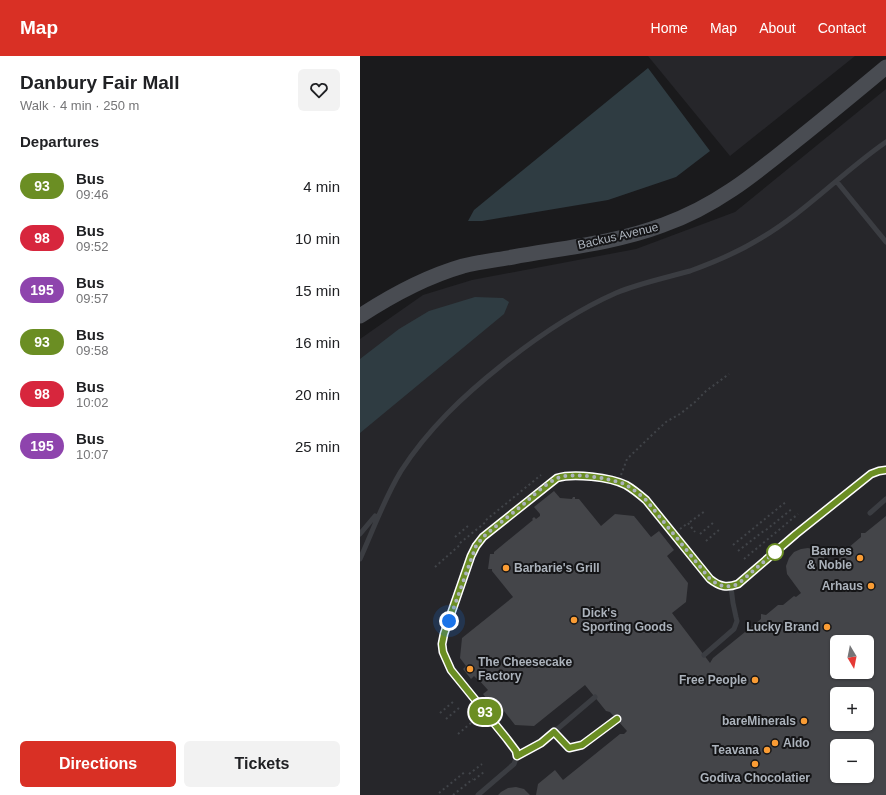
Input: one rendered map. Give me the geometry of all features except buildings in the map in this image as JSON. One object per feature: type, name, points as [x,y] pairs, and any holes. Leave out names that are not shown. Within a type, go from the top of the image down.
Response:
[{"type":"main road","name":"Backus Avenue","points":[[360,316],[410,286],[462,266],[639,234],[687,216],[710,205],[756,174],[886,67]]},
{"type":"lane","points":[[360,558],[380,508],[414,451],[458,402],[526,347],[555,327],[601,300],[635,286],[689,271],[723,258],[756,242],[790,219],[886,142]]},
{"type":"lane","points":[[837,182],[886,242]]},
{"type":"lane","points":[[478,795],[514,764],[517,756],[516,751],[451,670],[443,652],[442,644],[444,634],[476,546],[483,537],[539,491],[557,478],[572,475],[611,480],[624,484],[636,491],[646,500],[710,579],[723,587],[730,587],[738,584],[802,529],[871,474],[886,470]]},
{"type":"lane","points":[[870,513],[886,499]]},
{"type":"lane","points":[[360,534],[380,508]]},
{"type":"lane","points":[[704,655],[734,629],[737,621],[730,587]]},
{"type":"lane","points":[[517,756],[541,743],[595,697]]},
{"type":"lane","points":[[554,732],[569,748],[582,745],[617,719]]},
{"type":"path","points":[[621,475],[626,459],[666,422],[680,414],[728,374]]},
{"type":"path","points":[[434,567],[486,520],[541,475]]},
{"type":"path","points":[[733,545],[787,501]]},
{"type":"path","points":[[738,551],[793,508]]},
{"type":"path","points":[[690,522],[705,510]]},
{"type":"path","points":[[744,559],[798,514]]},
{"type":"path","points":[[700,534],[714,522]]},
{"type":"path","points":[[680,529],[688,523],[695,532]]},
{"type":"path","points":[[455,537],[468,526]]},
{"type":"path","points":[[706,541],[720,529]]},
{"type":"path","points":[[440,712],[454,701]]},
{"type":"path","points":[[446,719],[459,708]]},
{"type":"path","points":[[458,734],[471,723]]},
{"type":"path","points":[[469,774],[482,764]]},
{"type":"path","points":[[439,793],[466,771]]},
{"type":"path","points":[[453,795],[485,771]]},
{"type":"shaded area","points":[[648,56],[855,56],[730,156]]},
{"type":"shaded area","points":[[648,68],[710,151],[676,177],[608,200],[482,221],[468,221],[474,210]]},
{"type":"shaded area","points":[[886,89],[886,795],[360,795],[360,339],[423,295],[472,280],[636,249],[735,212]]},
{"type":"shaded area","points":[[475,297],[503,298],[509,302],[504,314],[360,433],[360,359],[399,329],[429,311]]},
{"type":"bus line","name":"93","points":[[617,719],[590,741],[582,745],[569,748],[554,732],[541,743],[517,756],[516,751],[507,739],[451,670],[443,652],[442,644],[444,634],[471,556],[483,537],[557,478],[572,475],[611,480],[624,484],[636,491],[646,500],[710,579],[723,587],[730,587],[738,584],[796,534],[871,474],[886,470]]},
{"type":"place","name":"Barnes & Noble","points":[[860,558]]},
{"type":"place","name":"Barbarie's Grill","points":[[506,568]]},
{"type":"place","name":"Arhaus","points":[[871,586]]},
{"type":"place","name":"Dick's Sporting Goods","points":[[574,620]]},
{"type":"place","name":"Lucky Brand","points":[[827,627]]},
{"type":"place","name":"The Cheesecake Factory","points":[[470,669]]},
{"type":"place","name":"Free People","points":[[755,680]]},
{"type":"place","name":"bareMinerals","points":[[804,721]]},
{"type":"place","name":"Aldo","points":[[775,743]]},
{"type":"place","name":"Teavana","points":[[767,750]]},
{"type":"place","name":"Godiva Chocolatier","points":[[755,764]]},
{"type":"route","points":[[449,621],[471,556],[483,537],[548,484],[557,478],[564,476],[572,475],[611,480],[624,484],[636,491],[646,500],[710,579],[723,587],[730,587],[738,584],[775,552]]}]
